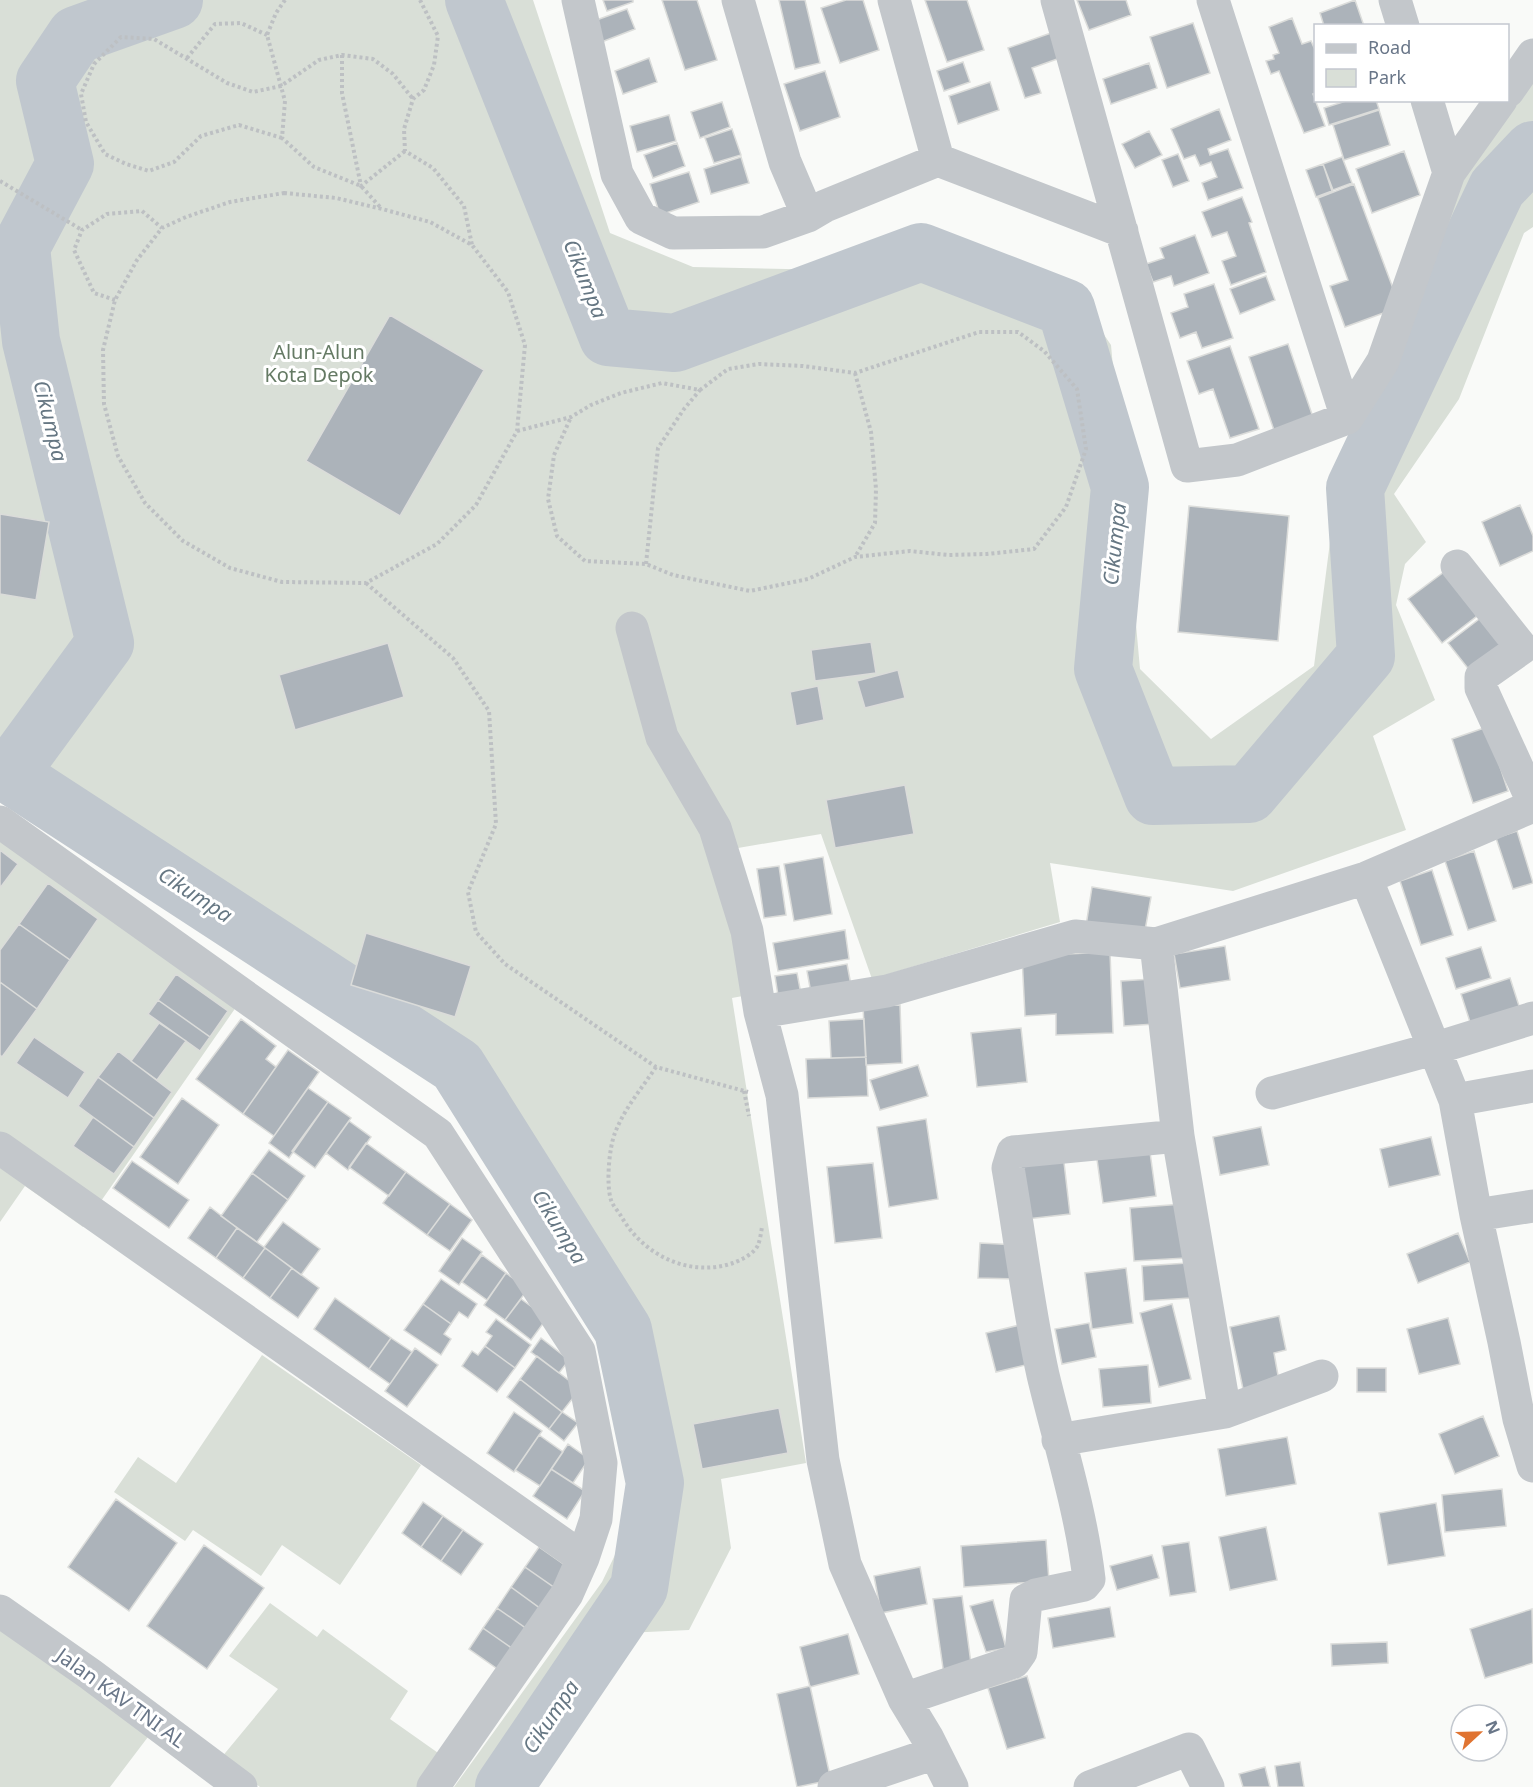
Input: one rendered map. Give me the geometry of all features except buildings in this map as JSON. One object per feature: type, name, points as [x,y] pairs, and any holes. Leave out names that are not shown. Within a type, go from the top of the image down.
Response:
[{"type":"street","points":[[578,0],[617,174],[641,218],[673,234],[763,232],[808,216],[825,206],[938,160],[1122,231]]},
{"type":"street","points":[[738,0],[785,162],[808,216]]},
{"type":"street","points":[[894,0],[938,160]]},
{"type":"street","points":[[1057,0],[1187,466],[1237,460],[1347,418],[1383,361],[1449,174],[1500,102]]},
{"type":"street","points":[[1213,0],[1347,418]]},
{"type":"street","points":[[1395,0],[1402,24]]},
{"type":"street","points":[[1509,90],[1533,55]]},
{"type":"street","points":[[1427,102],[1449,174]]},
{"type":"street","points":[[760,1012],[887,990],[1075,936],[1156,944],[1366,878],[1533,804],[1481,688],[1481,677],[1527,645],[1457,566]]},
{"type":"street","points":[[632,628],[662,737],[715,828],[747,931],[760,1012],[782,1095],[823,1460],[845,1564],[904,1699],[935,1753],[951,1787]]},
{"type":"street","points":[[0,822],[438,1134],[579,1351],[601,1463],[596,1519],[583,1558],[567,1594],[433,1787]]},
{"type":"street","points":[[1366,878],[1455,1100],[1476,1215],[1519,1419],[1533,1466]]},
{"type":"street","points":[[1156,944],[1178,1136],[1225,1412]]},
{"type":"street","points":[[1272,1093],[1433,1049],[1533,1018]]},
{"type":"street","points":[[1455,1100],[1533,1086]]},
{"type":"street","points":[[904,1699],[1014,1662],[1021,1652],[1026,1600],[1036,1595],[1084,1585],[1089,1579],[1069,1475],[1058,1440],[1042,1366],[1008,1168],[1013,1152],[1178,1136]]},
{"type":"street","points":[[0,1148],[583,1558]]},
{"type":"street","points":[[1476,1215],[1533,1206]]},
{"type":"street","points":[[1058,1440],[1225,1412],[1322,1376]]},
{"type":"street","name":"Jalan KAV TNI AL","points":[[0,1611],[90,1674],[242,1787]]},
{"type":"street","points":[[1090,1787],[1190,1749],[1208,1787]]},
{"type":"street","points":[[834,1787],[935,1753]]},
{"type":"path","points":[[282,138],[285,101],[267,35],[276,13],[285,0]]},
{"type":"path","points":[[405,151],[404,129],[413,99],[424,90],[434,65],[438,36],[420,0]]},
{"type":"path","points":[[187,58],[215,24],[241,23],[267,35]]},
{"type":"path","points":[[382,208],[361,186],[314,167],[282,138],[239,125],[201,136],[174,162],[149,171],[126,164],[105,154],[86,122],[81,94],[94,64],[121,37],[154,39],[227,83],[253,92],[281,86],[319,60],[342,55],[374,59],[393,74],[413,99]]},
{"type":"path","points":[[342,55],[342,93],[361,186]]},
{"type":"path","points":[[361,186],[405,151]]},
{"type":"path","points":[[405,151],[433,168],[464,206],[472,245]]},
{"type":"path","points":[[0,181],[82,230]]},
{"type":"path","points":[[284,194],[336,198],[382,208],[429,222],[472,245],[508,292],[525,345],[517,431],[476,505],[437,544],[366,583],[282,582],[230,568],[183,541],[145,503],[118,456],[104,404],[103,350],[115,300],[136,260],[162,228],[186,217],[230,202],[284,194]]},
{"type":"path","points":[[115,300],[94,293],[74,250],[82,230],[107,214],[142,211],[162,228]]},
{"type":"path","points":[[571,417],[554,455],[548,499],[557,536],[585,561],[646,564],[673,575],[750,591],[808,579],[855,557],[910,550],[948,555],[1034,549],[1066,507],[1086,449],[1077,389],[1044,351],[1018,332],[979,332],[855,373],[803,366],[759,364],[728,369],[700,390],[658,448],[646,564]]},
{"type":"path","points":[[855,373],[871,432],[876,489],[875,523],[855,557]]},
{"type":"path","points":[[517,431],[571,417],[591,405],[621,393],[662,383],[700,390]]},
{"type":"path","points":[[366,583],[453,658],[489,711],[496,824],[468,892],[476,932],[505,964],[656,1067],[744,1091],[782,1095]]},
{"type":"path","points":[[656,1067],[629,1106],[614,1134],[609,1170],[611,1200],[628,1229],[644,1245],[665,1260],[692,1267],[719,1268],[743,1259],[758,1247],[764,1219]]},
{"type":"path","points":[[744,1091],[750,1123]]},
{"type":"green space","name":"Alun-Alun Kota Depok","points":[[0,0],[533,0],[610,233],[693,267],[931,272],[1068,282],[1111,345],[1140,669],[1211,739],[1314,666],[1334,511],[1400,350],[1460,180],[1533,79],[1533,227],[1524,233],[1459,399],[1394,494],[1426,542],[1405,564],[1396,605],[1435,700],[1373,736],[1406,830],[1233,891],[1050,863],[1060,922],[872,979],[821,834],[738,848],[764,992],[732,998],[806,1463],[721,1479],[731,1548],[689,1630],[626,1633],[530,1787],[454,1787],[602,1582],[649,1484],[617,1330],[451,1069],[281,942],[230,929],[0,779]]},
{"type":"green space","points":[[0,831],[241,1000],[83,1227],[25,1186],[0,1222]]},
{"type":"green space","points":[[262,1355],[421,1465],[340,1585],[282,1545],[261,1576],[193,1530],[185,1541],[114,1492],[138,1457],[176,1483]]},
{"type":"green space","points":[[270,1603],[317,1637],[323,1629],[408,1691],[390,1719],[441,1755],[420,1787],[260,1787],[221,1758],[278,1689],[229,1656]]},
{"type":"green space","points":[[0,1627],[151,1733],[110,1787],[0,1787]]},
{"type":"waterway","name":"Cikumpa","points":[[174,0],[76,35],[45,81],[65,164],[21,247],[31,341],[105,643],[9,774],[457,1066],[623,1330],[655,1483],[639,1588],[504,1787]]},
{"type":"waterway","name":"Cikumpa","points":[[474,0],[608,337],[675,343],[921,252],[1066,308],[1120,487],[1103,669],[1153,796],[1249,794],[1366,656],[1355,488],[1497,188],[1533,150]]}]
